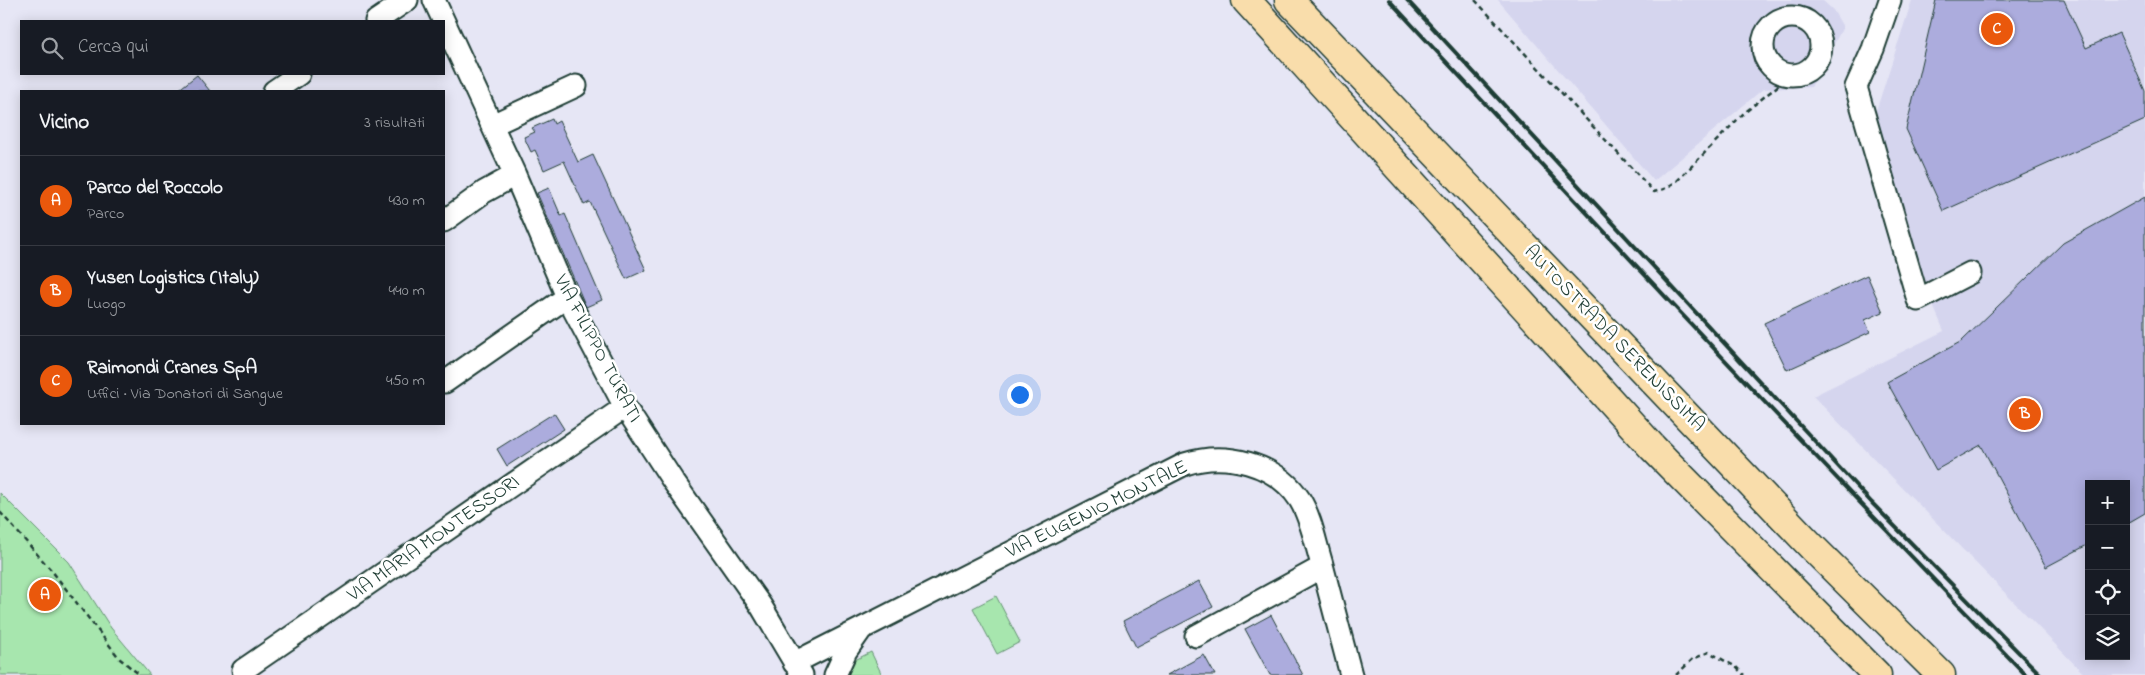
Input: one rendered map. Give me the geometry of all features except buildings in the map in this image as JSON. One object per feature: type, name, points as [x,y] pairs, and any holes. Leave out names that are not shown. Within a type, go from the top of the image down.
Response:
[{"type":"highway","name":"AUTOSTRADA SERENISSIMA","points":[[1246,0],[1653,448],[1877,675]]},
{"type":"highway","name":"AUTOSTRADA SERENISSIMA","points":[[1290,0],[1814,549],[1941,675]]},
{"type":"street","points":[[377,20],[407,0]]},
{"type":"street","name":"VIA FILIPPO TURATI","points":[[434,0],[443,20]]},
{"type":"street","points":[[1890,0],[1873,50],[1856,87],[1918,300],[1970,273]]},
{"type":"street","points":[[1793,8],[1802,18],[1810,23],[1821,39],[1822,48],[1820,57],[1808,72],[1790,76],[1781,74],[1772,68],[1766,60],[1763,45],[1767,31],[1773,23],[1793,8]]},
{"type":"street","name":"VIA FILIPPO TURATI","points":[[445,24],[515,175],[567,297],[625,406],[673,482],[761,606],[798,669]]},
{"type":"street","points":[[275,90],[298,75]]},
{"type":"street","points":[[492,125],[576,86]]},
{"type":"street","points":[[445,220],[484,192],[515,175]]},
{"type":"street","points":[[445,382],[567,297]]},
{"type":"street","name":"VIA MARIA MONTESSORI","points":[[243,670],[625,406]]},
{"type":"street","name":"VIA EUGENIO MONTALE","points":[[798,669],[864,627],[1185,464],[1204,459],[1219,458],[1247,463],[1272,474],[1286,484],[1300,501],[1307,514],[1351,675]]},
{"type":"street","points":[[1196,636],[1322,567]]},
{"type":"street","name":"VIA EUGENIO MONTALE","points":[[835,675],[846,651],[864,627]]},
{"type":"path","points":[[1475,0],[1654,192],[1676,182],[1744,114],[1790,76]]},
{"type":"path","points":[[0,512],[52,572],[120,659],[140,675]]},
{"type":"path","points":[[1676,675],[1693,659],[1709,652],[1736,667],[1744,675]]},
{"type":"shaded area","points":[[1498,0],[1822,0],[1833,10],[1843,27],[1811,87],[1763,89],[1654,181]]},
{"type":"shaded area","points":[[1912,0],[2145,0],[2145,675],[2085,675],[1813,396],[1944,331],[1865,145]]},
{"type":"green space","points":[[0,493],[69,562],[111,628],[150,675],[0,675]]},
{"type":"green space","points":[[996,596],[1020,642],[997,654],[973,608]]},
{"type":"green space","points":[[871,652],[882,675],[843,675],[847,664]]},
{"type":"railway","points":[[1389,0],[1705,339],[2026,675]]},
{"type":"railway","points":[[1407,0],[1872,503],[2041,675]]},
{"type":"place","name":"Raimondi Cranes SpA","points":[[1997,29]]},
{"type":"place","name":"Yusen Logistics (Italy)","points":[[2025,414]]},
{"type":"place","name":"Parco del Roccolo","points":[[45,595]]}]
